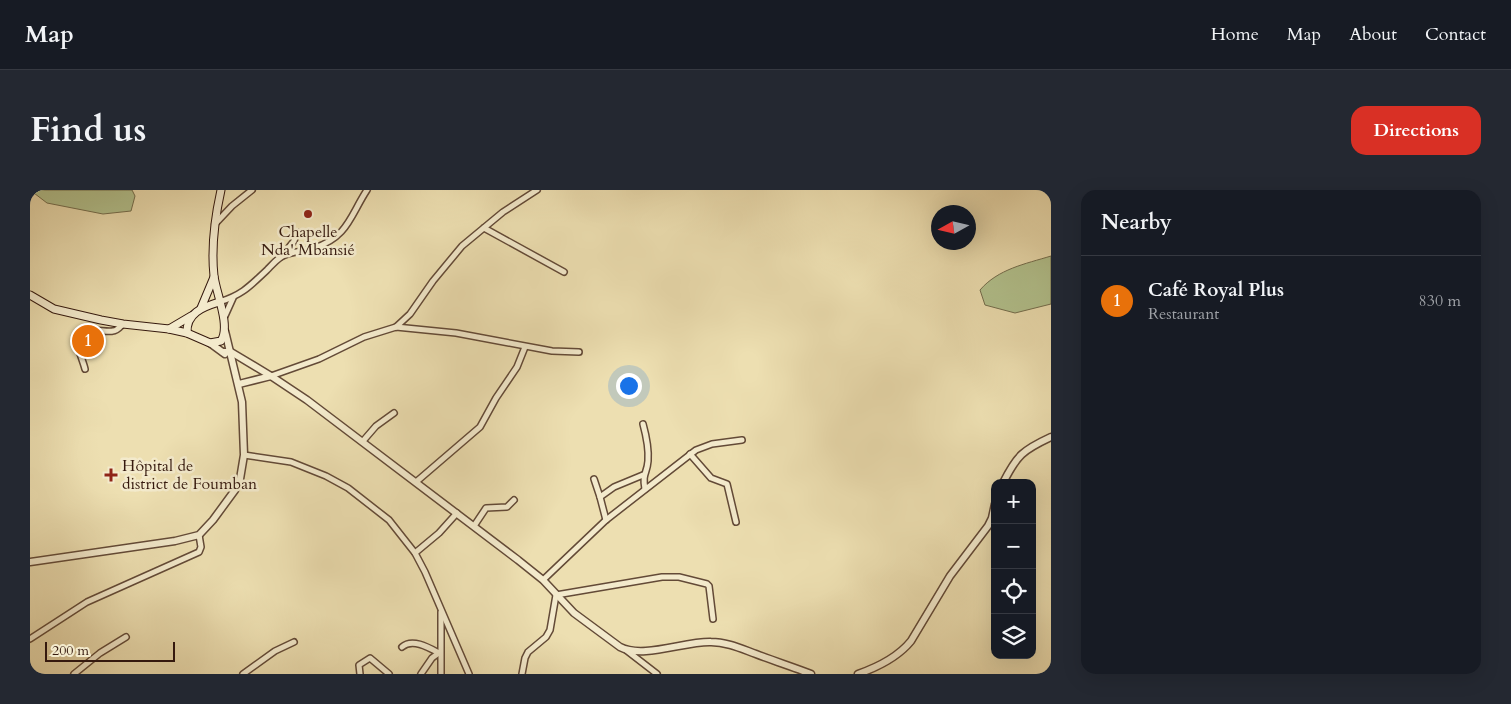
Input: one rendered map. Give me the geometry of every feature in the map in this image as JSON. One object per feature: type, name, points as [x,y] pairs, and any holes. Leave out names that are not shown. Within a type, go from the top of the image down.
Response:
[{"type":"main road","points":[[30,294],[54,308],[123,324],[187,333],[210,343],[221,341],[225,331],[214,276],[215,224],[221,190]]},
{"type":"main road","points":[[202,308],[214,276]]},
{"type":"main road","points":[[169,329],[202,308],[219,302]]},
{"type":"main road","points":[[187,333],[192,316]]},
{"type":"street","points":[[215,224],[232,206],[252,190]]},
{"type":"street","points":[[281,256],[313,248],[333,240],[341,233],[367,190]]},
{"type":"street","points":[[396,327],[410,314],[433,281],[458,251],[503,212],[537,190]]},
{"type":"street","points":[[484,228],[564,272]]},
{"type":"street","points":[[219,302],[234,298],[253,284],[294,241],[297,232]]},
{"type":"street","points":[[223,318],[234,298]]},
{"type":"street","points":[[85,369],[78,345],[82,333],[88,330],[114,331],[123,324]]},
{"type":"street","points":[[239,384],[271,376],[319,359],[364,337],[396,327],[456,333],[552,351],[578,352]]},
{"type":"street","points":[[30,562],[200,535],[218,514],[235,490],[243,468],[244,455],[242,402],[225,331]]},
{"type":"street","points":[[210,343],[233,360]]},
{"type":"street","points":[[416,482],[480,427],[496,398],[517,367],[525,347]]},
{"type":"street","points":[[223,352],[231,352],[308,400],[542,580],[581,619],[657,674]]},
{"type":"street","points":[[363,441],[376,426],[394,413]]},
{"type":"street","points":[[643,424],[648,463],[643,475],[645,489]]},
{"type":"street","points":[[1006,479],[1012,465],[1021,453],[1051,437]]},
{"type":"street","points":[[542,580],[606,520],[700,447],[742,440]]},
{"type":"street","points":[[690,454],[711,478],[727,484],[736,522]]},
{"type":"street","points":[[244,455],[291,462],[326,476],[348,488],[388,520],[415,553],[430,581],[469,674]]},
{"type":"street","points":[[600,497],[614,487],[643,475]]},
{"type":"street","points":[[594,478],[606,520]]},
{"type":"street","points":[[474,526],[488,506],[507,507],[514,500]]},
{"type":"street","points":[[415,553],[439,533],[457,513]]},
{"type":"street","points":[[858,674],[896,655],[911,641],[950,576],[991,520]]},
{"type":"street","points":[[30,639],[87,602],[199,552],[201,547],[200,535]]},
{"type":"street","points":[[556,595],[656,578],[679,577],[702,582],[709,586],[713,619]]},
{"type":"street","points":[[522,674],[528,652],[546,637],[550,630],[556,595]]},
{"type":"street","points":[[441,609],[441,674]]},
{"type":"street","points":[[74,674],[100,653],[126,637]]},
{"type":"street","points":[[243,674],[275,651],[294,642]]},
{"type":"street","points":[[402,647],[409,642],[440,652]]},
{"type":"street","points":[[626,650],[663,649],[712,642],[737,647],[811,674]]},
{"type":"street","points":[[421,674],[432,658],[440,652]]},
{"type":"street","points":[[360,674],[359,665],[370,658],[389,674]]},
{"type":"green space","points":[[30,190],[132,190],[135,196],[131,211],[103,214],[47,203]]},
{"type":"green space","points":[[1051,256],[1051,304],[1015,313],[985,305],[980,290],[995,277],[1012,268]]},
{"type":"place","name":"Chapelle Nda' Mbansié","points":[[308,214]]},
{"type":"place","name":"Café Royal Plus","points":[[88,341]]},
{"type":"place","name":"Hôpital de district de Foumban","points":[[111,475]]}]
